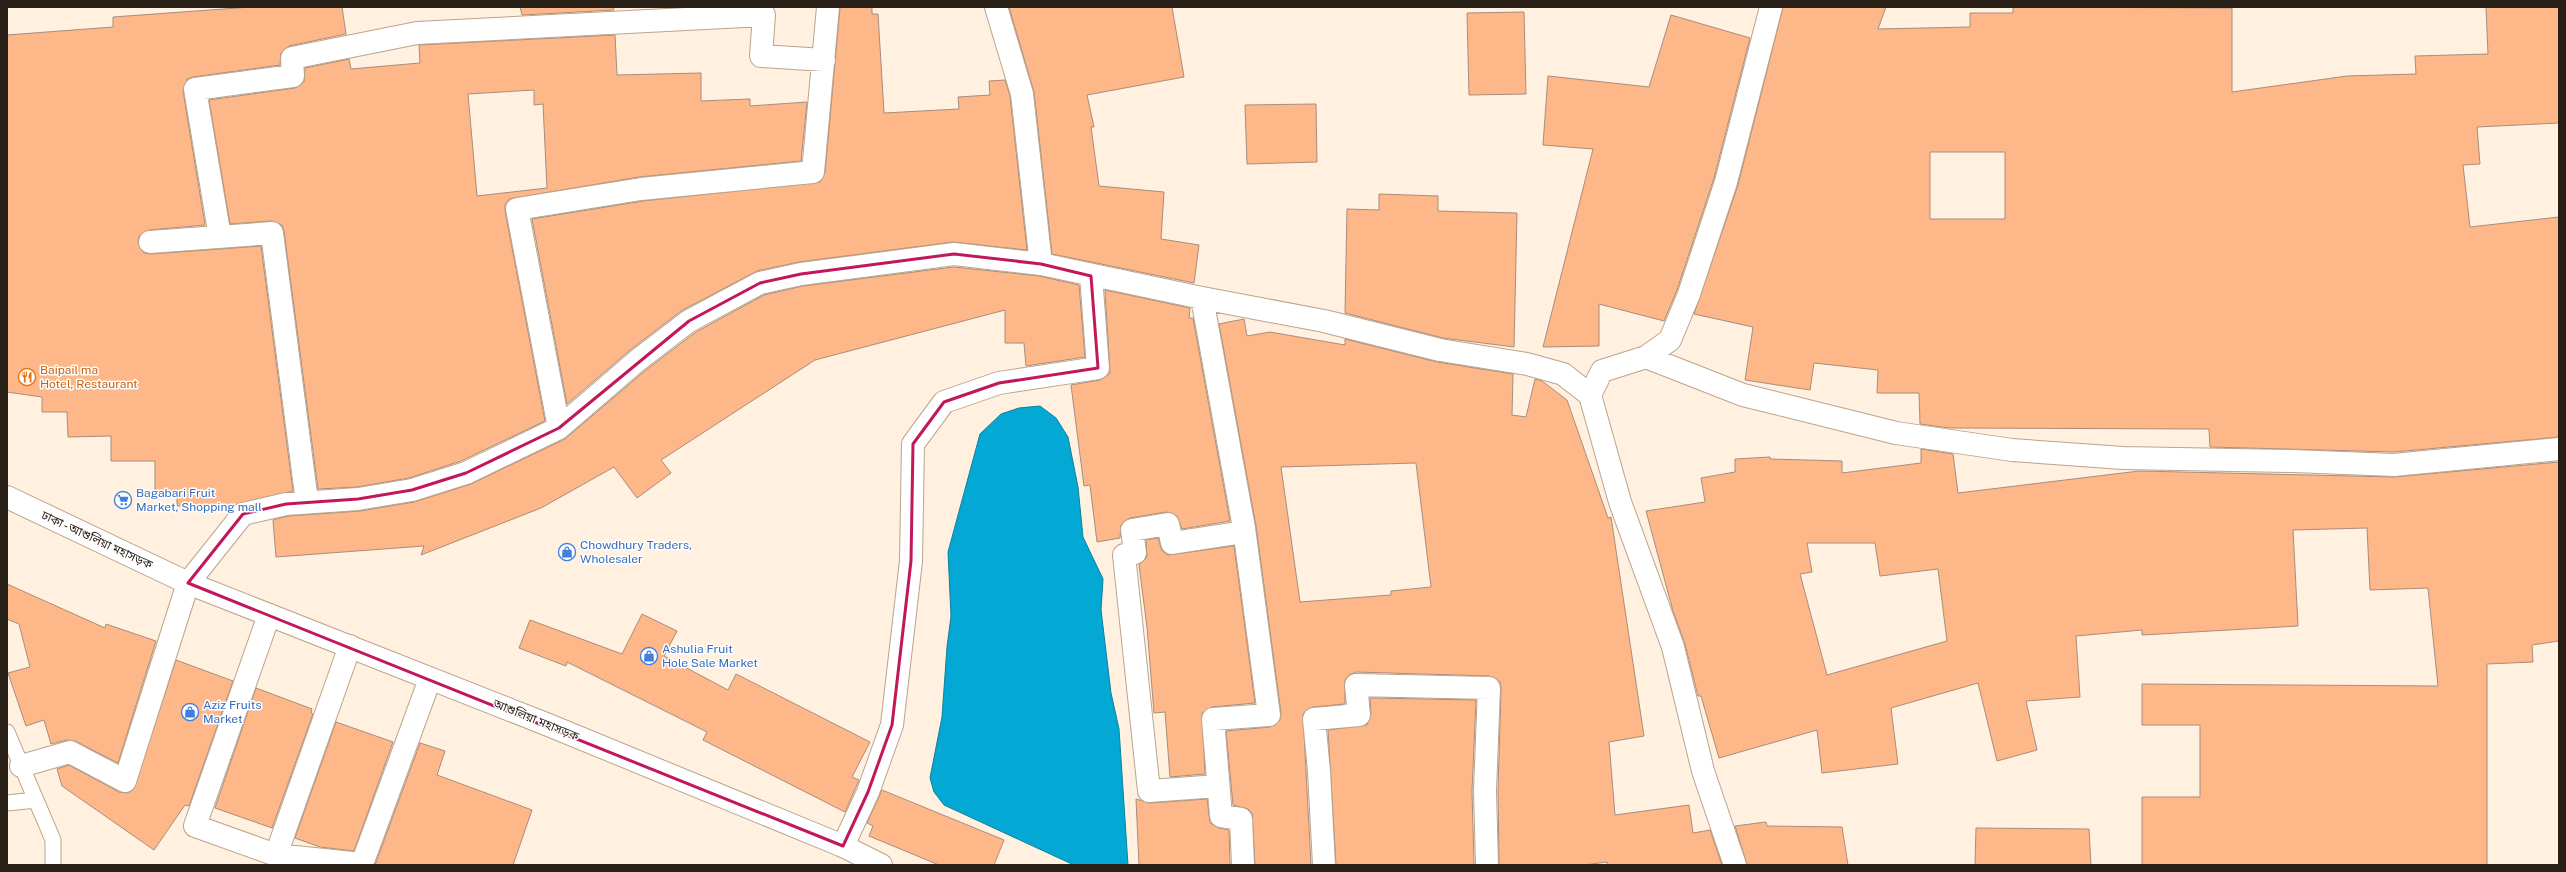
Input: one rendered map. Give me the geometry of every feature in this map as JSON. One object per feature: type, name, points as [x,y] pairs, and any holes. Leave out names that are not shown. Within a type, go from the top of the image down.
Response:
[{"type":"main road","points":[[559,428],[517,209],[642,189],[813,172],[828,7]]},
{"type":"main road","points":[[996,7],[1022,94],[1041,264]]},
{"type":"main road","points":[[1590,395],[1602,372],[1646,357],[1670,340],[1689,294],[1726,182],[1771,7]]},
{"type":"main road","points":[[220,237],[195,89],[293,76],[292,58],[417,33],[764,15],[761,56],[824,60]]},
{"type":"main road","points":[[150,242],[272,233],[307,502]]},
{"type":"main road","points":[[21,766],[70,752],[125,781],[188,583],[243,514],[307,502],[358,499],[412,490],[466,473],[559,428],[638,360],[689,320],[760,283],[801,274],[954,254],[1041,264],[1091,276],[1324,321],[1440,350],[1527,364],[1564,374],[1590,395],[1620,502],[1673,647],[1703,771],[1735,865]]},
{"type":"main road","points":[[843,846],[868,792],[892,725],[911,561],[913,444],[944,402],[999,383],[1098,368],[1091,276]]},
{"type":"main road","points":[[1202,298],[1244,532],[1269,715],[1213,719],[1221,816],[1240,819],[1242,865]]},
{"type":"main road","points":[[1646,357],[1759,399],[1896,433],[2012,450],[2123,458],[2293,461],[2394,465],[2559,449]]},
{"type":"main road","name":"ঢাকা - আশুলিয়া মহাসড়ক","points":[[7,497],[188,583]]},
{"type":"main road","points":[[1218,786],[1149,791],[1124,555],[1134,552],[1132,530],[1168,524],[1172,543],[1244,532]]},
{"type":"main road","name":"আশুলিয়া মহাসড়ক","points":[[188,583],[350,646],[843,846],[873,863]]},
{"type":"main road","points":[[269,615],[195,826],[276,855],[362,864],[430,679]]},
{"type":"main road","points":[[276,855],[350,646]]},
{"type":"main road","points":[[1324,865],[1319,771],[1314,720],[1359,716],[1356,685],[1489,688],[1485,791],[1487,865]]},
{"type":"lane","points":[[7,732],[54,840],[53,865]]},
{"type":"lane","points":[[7,803],[36,800]]},
{"type":"highlighted area","points":[[954,254],[1041,264],[1091,276],[1098,368],[999,383],[944,402],[913,444],[911,561],[892,725],[868,792],[843,846],[188,583],[243,514],[286,504],[358,499],[412,490],[466,473],[559,428],[689,321],[760,283],[801,274]]},
{"type":"water","points":[[1040,406],[1056,418],[1068,437],[1078,487],[1083,537],[1103,579],[1101,610],[1111,693],[1119,729],[1128,865],[1074,865],[944,805],[934,792],[930,778],[942,717],[947,647],[951,616],[948,552],[980,434],[1001,414],[1019,408]]},
{"type":"building","points":[[251,7],[342,7],[346,34],[289,46],[281,53],[280,65],[187,79],[183,91],[205,225],[149,230],[139,236],[138,243],[144,253],[151,254],[261,246],[293,491],[236,505],[208,507],[208,505],[177,506],[177,496],[155,496],[155,461],[111,461],[111,436],[68,437],[67,412],[42,412],[42,397],[7,392],[7,35],[113,27],[113,17]]},
{"type":"building","points":[[520,7],[613,7],[614,10],[522,15]]},
{"type":"building","points":[[840,7],[872,7],[872,14],[878,14],[884,113],[959,109],[958,97],[990,95],[989,81],[1005,80],[1010,96],[1027,250],[953,242],[799,262],[757,271],[681,311],[630,350],[567,404],[532,219],[643,201],[820,182],[825,173]]},
{"type":"building","points":[[1009,7],[1172,7],[1184,77],[1087,95],[1094,127],[1091,127],[1099,186],[1164,192],[1161,239],[1199,245],[1194,283],[1052,254],[1034,92]]},
{"type":"building","points":[[1783,7],[1886,7],[1878,29],[1970,27],[1970,13],[2013,13],[2013,7],[2232,8],[2232,92],[2347,76],[2416,74],[2415,56],[2488,54],[2486,7],[2559,7],[2559,123],[2477,127],[2480,164],[2463,165],[2470,227],[2559,217],[2559,437],[2394,452],[2210,447],[2209,429],[1950,428],[1920,424],[1919,393],[1877,393],[1878,370],[1814,363],[1810,390],[1745,380],[1753,327],[1694,314],[1738,185]],"holes":[[[1930,152],[2005,152],[2005,219],[1930,219]]]},
{"type":"building","points":[[1524,12],[1526,94],[1469,95],[1467,13]]},
{"type":"building","points":[[1671,15],[1750,38],[1714,178],[1677,290],[1664,321],[1599,304],[1599,346],[1543,347],[1593,149],[1543,145],[1548,76],[1649,87]]},
{"type":"building","points":[[615,35],[617,75],[701,73],[701,101],[750,99],[750,106],[807,102],[801,161],[639,177],[509,199],[505,204],[505,211],[545,421],[461,461],[409,478],[357,487],[318,489],[284,231],[282,225],[271,221],[230,224],[209,100],[295,88],[304,82],[305,68],[349,59],[351,69],[420,63],[419,45]],"holes":[[[534,90],[534,105],[543,104],[547,188],[477,196],[468,94]]]},
{"type":"building","points":[[1316,104],[1317,162],[1247,164],[1245,105]]},
{"type":"building","points":[[1379,194],[1438,196],[1438,211],[1517,213],[1514,347],[1443,338],[1345,313],[1347,209],[1379,210]]},
{"type":"building","points":[[954,267],[1039,276],[1079,285],[1085,357],[1026,366],[1024,343],[1005,343],[1005,310],[815,360],[661,460],[671,473],[637,498],[614,467],[541,508],[421,555],[424,546],[276,557],[273,520],[288,516],[360,511],[414,502],[471,484],[565,439],[646,370],[696,332],[764,295],[803,286]]},
{"type":"building","points":[[1105,290],[1190,308],[1189,318],[1193,318],[1230,521],[1182,529],[1177,516],[1166,512],[1130,518],[1121,525],[1120,538],[1097,542],[1090,485],[1084,486],[1071,385],[1100,380],[1110,373]]},
{"type":"building","points":[[1244,319],[1247,336],[1270,332],[1345,345],[1345,339],[1437,362],[1513,374],[1512,415],[1526,417],[1535,379],[1542,381],[1567,400],[1608,518],[1611,517],[1644,736],[1609,742],[1615,815],[1689,805],[1693,833],[1710,830],[1722,865],[1607,865],[1607,862],[1584,865],[1499,865],[1498,791],[1500,682],[1489,676],[1356,672],[1349,675],[1345,680],[1345,704],[1313,707],[1303,714],[1311,865],[1255,865],[1252,813],[1248,809],[1233,805],[1226,731],[1270,727],[1280,720],[1281,713],[1256,526],[1219,324]],"holes":[[[1416,463],[1431,587],[1391,591],[1391,595],[1300,602],[1281,467]]]},
{"type":"building","points":[[1921,449],[1953,454],[1958,493],[2139,471],[2394,477],[2559,462],[2559,641],[2532,645],[2533,662],[2487,664],[2487,865],[2142,865],[2142,797],[2200,797],[2200,725],[2142,725],[2142,684],[2438,686],[2428,588],[2370,590],[2367,528],[2293,530],[2298,626],[2142,635],[2142,630],[2076,636],[2080,697],[2026,701],[2037,750],[1997,761],[1978,683],[1891,708],[1898,764],[1822,773],[1817,730],[1719,758],[1701,696],[1698,696],[1685,644],[1673,611],[1646,511],[1705,502],[1701,478],[1735,472],[1735,459],[1770,457],[1770,459],[1842,461],[1842,473],[1921,463]],"holes":[[[1807,543],[1875,543],[1880,576],[1938,569],[1947,641],[1827,675],[1800,574],[1812,572]]]},
{"type":"building","points":[[1158,538],[1162,551],[1168,555],[1234,546],[1255,703],[1212,707],[1202,713],[1205,774],[1170,777],[1165,712],[1154,713],[1147,627],[1139,565],[1147,557],[1146,540]]},
{"type":"building","points":[[7,584],[105,628],[106,624],[156,641],[118,763],[75,741],[67,740],[51,744],[44,720],[26,726],[8,673],[30,667],[19,624],[7,619]]},
{"type":"building","points":[[642,614],[677,631],[664,656],[728,690],[736,674],[870,742],[852,777],[859,780],[845,812],[703,740],[707,732],[567,662],[566,666],[519,648],[530,620],[622,654]]},
{"type":"building","points":[[176,660],[233,681],[189,806],[185,805],[154,850],[62,786],[57,769],[69,765],[119,792],[127,793],[133,790]]},
{"type":"building","points":[[256,688],[312,709],[311,713],[313,714],[272,828],[215,808]]},
{"type":"building","points":[[1370,698],[1476,700],[1472,791],[1474,865],[1336,865],[1328,730],[1367,725],[1371,714]]},
{"type":"building","points":[[336,722],[393,742],[354,851],[320,847],[295,838]]},
{"type":"building","points":[[420,743],[445,751],[437,775],[532,810],[513,865],[375,865]]},
{"type":"building","points":[[882,790],[1004,840],[994,865],[939,865],[869,836],[873,826],[867,823]]},
{"type":"building","points":[[1136,799],[1150,803],[1207,799],[1210,823],[1219,828],[1229,830],[1230,865],[1139,865]]},
{"type":"building","points":[[1766,822],[1767,826],[1842,827],[1848,865],[1747,865],[1735,826]]},
{"type":"building","points":[[1976,828],[2089,829],[2091,865],[1975,865]]},
{"type":"place","name":"Baipail ma Hotel, Restaurant","points":[[27,377]]},
{"type":"place","name":"Bagabari Fruit Market, Shopping mall","points":[[123,500]]},
{"type":"place","name":"Chowdhury Traders, Wholesaler","points":[[567,552]]},
{"type":"place","name":"Ashulia Fruit Hole Sale Market","points":[[649,656]]},
{"type":"place","name":"Aziz Fruits Market","points":[[190,712]]}]
